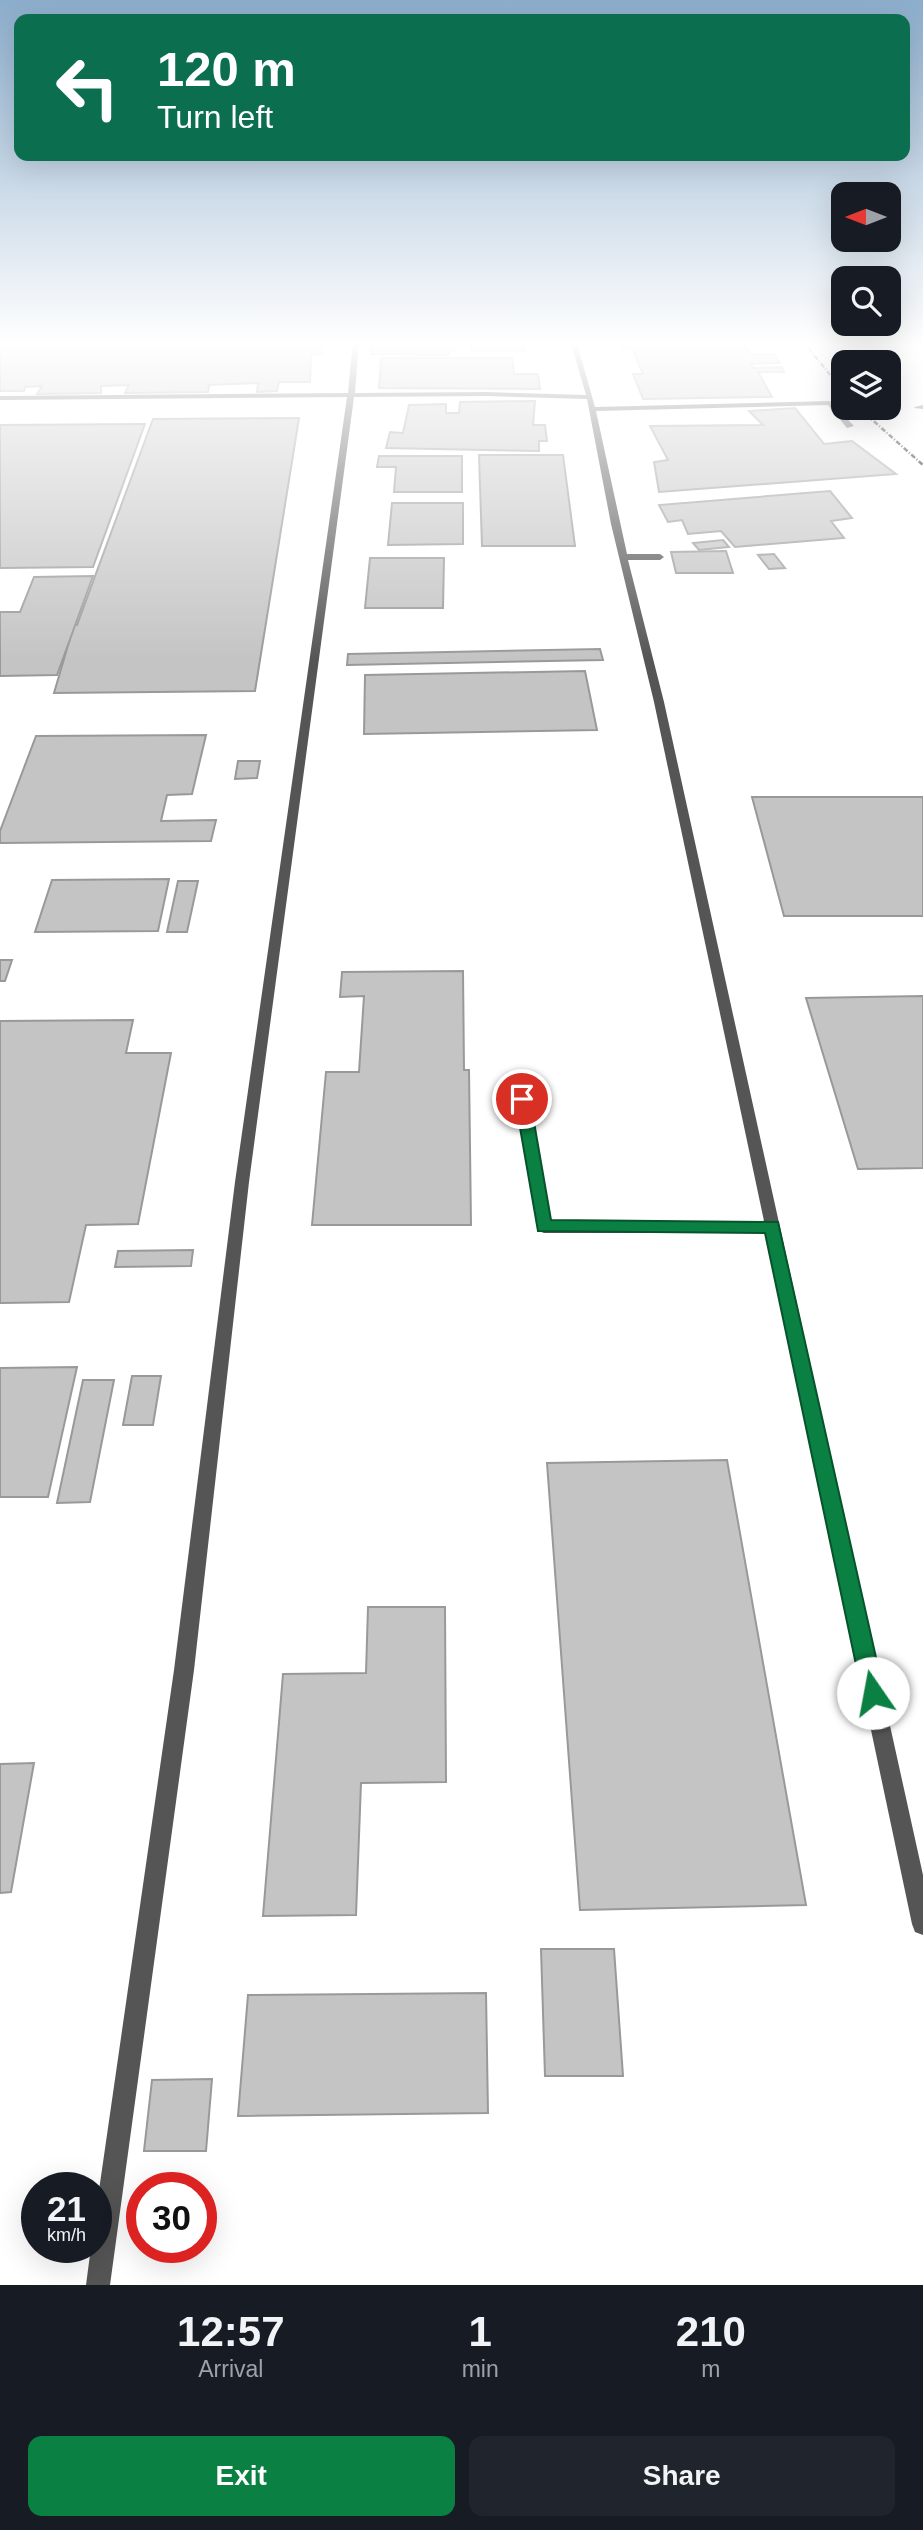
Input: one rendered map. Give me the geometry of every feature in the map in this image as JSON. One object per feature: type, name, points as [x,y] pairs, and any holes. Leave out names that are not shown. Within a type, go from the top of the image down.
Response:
[{"type":"street","points":[[98,2285],[184,1670],[242,1182],[344,447]]},
{"type":"street","points":[[599,447],[659,702],[923,1924]]},
{"type":"street","points":[[623,557],[660,557]]},
{"type":"street","points":[[522,1099],[544,1227],[772,1227]]},
{"type":"building","points":[[0,447],[137,447],[93,567],[0,568]]},
{"type":"building","points":[[143,447],[294,447],[255,691],[54,693],[74,625],[77,625]]},
{"type":"building","points":[[539,447],[539,451],[386,448]]},
{"type":"building","points":[[661,447],[860,447],[896,474],[659,492],[654,462],[668,460]]},
{"type":"building","points":[[479,455],[563,455],[575,546],[482,546]]},
{"type":"building","points":[[379,456],[462,456],[462,492],[394,492],[396,467],[377,467]]},
{"type":"building","points":[[830,491],[852,518],[831,521],[844,538],[735,547],[721,531],[688,534],[682,520],[668,522],[659,505]]},
{"type":"building","points":[[392,503],[463,503],[463,544],[388,545]]},
{"type":"building","points":[[723,540],[729,547],[699,550],[693,543]]},
{"type":"building","points":[[726,551],[733,573],[676,573],[671,552]]},
{"type":"building","points":[[774,554],[785,568],[769,569],[758,555]]},
{"type":"building","points":[[370,558],[444,558],[443,608],[365,608]]},
{"type":"building","points":[[93,576],[57,675],[0,676],[0,612],[20,612],[34,577]]},
{"type":"building","points":[[600,649],[603,660],[347,665],[348,654]]},
{"type":"building","points":[[585,671],[597,730],[364,734],[365,675]]},
{"type":"building","points":[[206,735],[192,794],[167,795],[161,821],[216,820],[211,841],[0,843],[0,831],[36,736]]},
{"type":"building","points":[[238,761],[260,761],[257,778],[235,779]]},
{"type":"building","points":[[752,797],[923,797],[923,916],[784,916]]},
{"type":"building","points":[[169,879],[158,931],[35,932],[52,880]]},
{"type":"building","points":[[178,881],[198,881],[187,932],[167,932]]},
{"type":"building","points":[[0,960],[12,960],[5,981],[0,981]]},
{"type":"building","points":[[463,971],[464,1070],[469,1070],[471,1225],[312,1225],[326,1072],[359,1072],[364,996],[340,997],[342,972]]},
{"type":"building","points":[[923,996],[923,1168],[858,1169],[806,998]]},
{"type":"building","points":[[133,1020],[126,1053],[171,1053],[138,1224],[86,1225],[69,1302],[0,1303],[0,1021]]},
{"type":"building","points":[[193,1250],[191,1266],[115,1267],[118,1251]]},
{"type":"building","points":[[77,1367],[48,1497],[0,1497],[0,1368]]},
{"type":"building","points":[[132,1376],[161,1376],[153,1425],[123,1425]]},
{"type":"building","points":[[83,1380],[114,1380],[90,1502],[57,1503]]},
{"type":"building","points":[[727,1460],[806,1905],[580,1910],[547,1463]]},
{"type":"building","points":[[368,1607],[445,1607],[446,1782],[361,1783],[356,1915],[263,1916],[283,1674],[366,1673]]},
{"type":"building","points":[[34,1763],[11,1892],[0,1893],[0,1764]]},
{"type":"building","points":[[541,1949],[614,1949],[623,2076],[545,2076]]},
{"type":"building","points":[[486,1993],[488,2113],[238,2116],[248,1995]]},
{"type":"building","points":[[212,2079],[206,2151],[144,2151],[152,2080]]},
{"type":"railway","points":[[902,447],[923,465]]},
{"type":"route","points":[[522,1099],[544,1227],[772,1227],[873,1693]]}]
